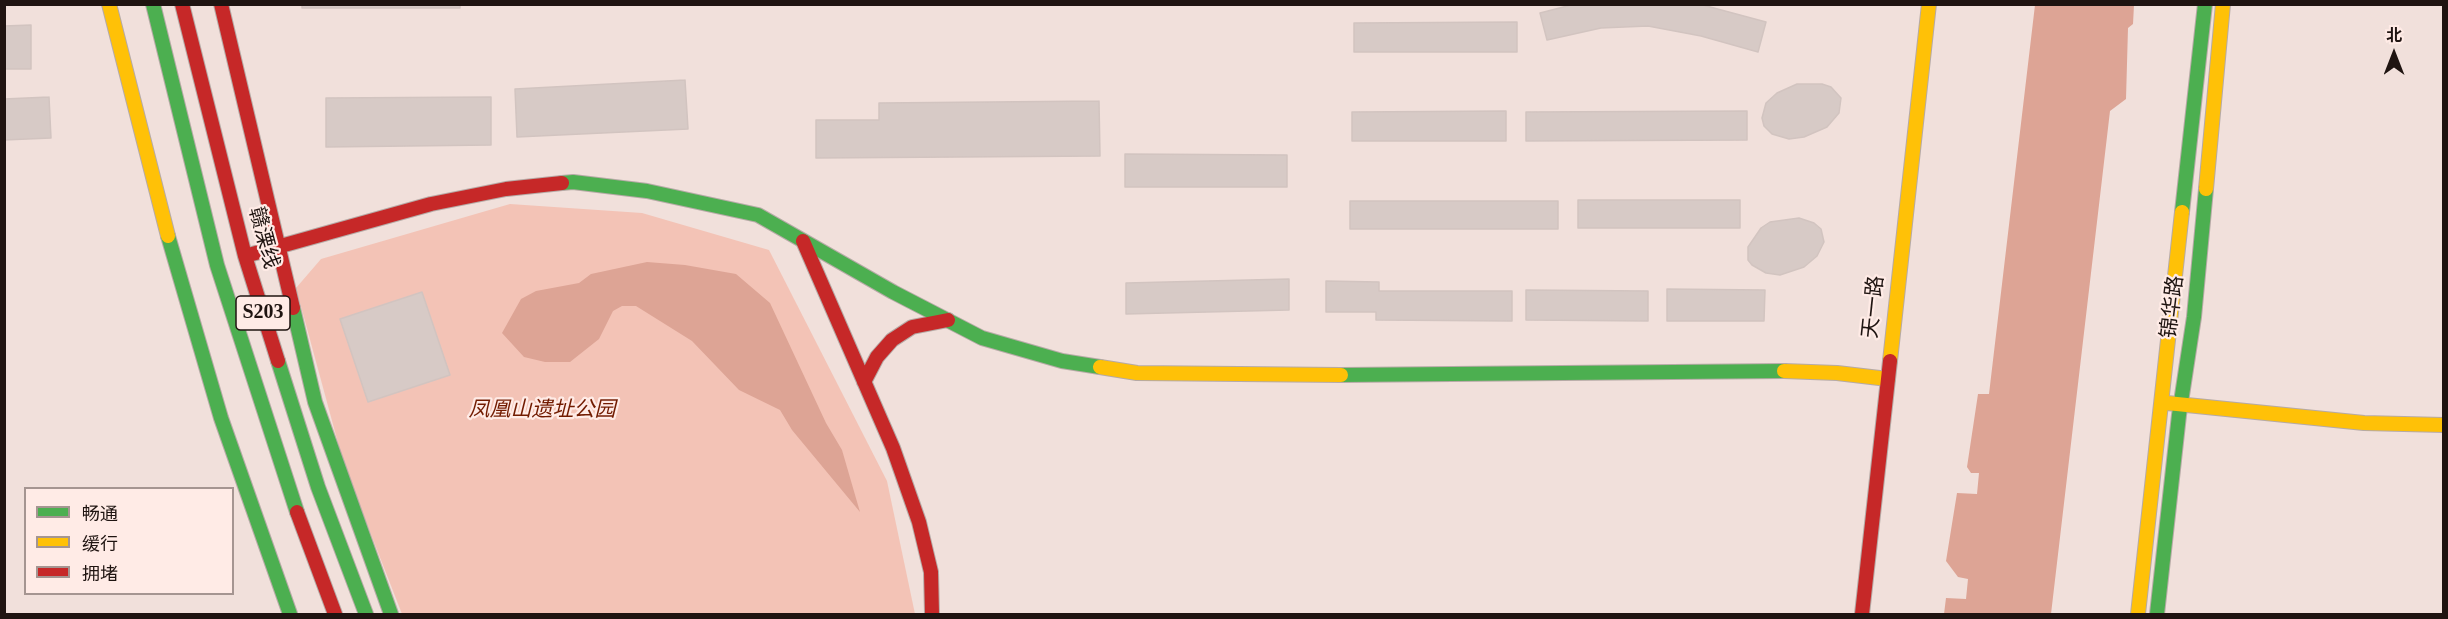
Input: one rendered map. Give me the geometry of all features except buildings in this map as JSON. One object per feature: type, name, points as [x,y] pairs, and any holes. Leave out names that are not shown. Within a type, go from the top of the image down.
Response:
[{"type":"street","points":[[109,4],[156,196],[221,418],[290,615]]},
{"type":"street","name":"S203","points":[[153,4],[217,265],[291,497],[335,615]]},
{"type":"street","name":"赣溧线","points":[[182,4],[245,256],[318,487],[366,615]]},
{"type":"street","points":[[221,4],[315,402],[371,564],[392,615]]},
{"type":"street","name":"天一路","points":[[1862,615],[1929,4]]},
{"type":"street","name":"锦华路","points":[[2138,615],[2160,402],[2173,314],[2205,4]]},
{"type":"street","name":"锦华路","points":[[2157,615],[2180,404],[2194,317],[2223,4]]},
{"type":"street","points":[[245,256],[431,204],[506,189],[573,182],[646,191],[758,215],[982,338],[1062,361],[1137,373],[1286,376],[1771,371],[1837,373],[1888,379]]},
{"type":"street","points":[[803,241],[893,448],[919,522],[931,572],[932,615]]},
{"type":"street","points":[[864,382],[877,357],[892,340],[912,327],[948,320]]},
{"type":"street","points":[[2160,402],[2364,423],[2444,425]]},
{"type":"green space","name":"凤凰山遗址公园","points":[[510,204],[642,213],[769,250],[887,481],[915,614],[402,614],[344,465],[296,288],[321,259]]},
{"type":"shaded area","points":[[2035,5],[2134,5],[2133,24],[2128,28],[2126,99],[2110,111],[2051,614],[1944,614],[1946,598],[1966,599],[1968,579],[1958,577],[1946,561],[1957,493],[1977,494],[1979,473],[1971,473],[1967,467],[1978,394],[1989,394]]},
{"type":"shaded area","points":[[647,262],[685,265],[736,274],[770,303],[826,423],[842,450],[860,512],[792,430],[780,410],[739,390],[692,341],[636,306],[622,306],[613,311],[599,339],[570,362],[545,362],[524,357],[502,333],[521,299],[536,291],[579,283],[591,274]]},
{"type":"traffic: fast","points":[[153,4],[217,265],[297,512]]},
{"type":"traffic: fast","points":[[2182,212],[2205,4]]},
{"type":"traffic: fast","points":[[562,183],[573,182],[647,191],[758,215],[893,292],[982,338],[1062,361],[1100,367]]},
{"type":"traffic: fast","points":[[2157,614],[2179,415],[2194,317],[2206,189]]},
{"type":"traffic: fast","points":[[168,236],[221,418],[290,614]]},
{"type":"traffic: fast","points":[[293,308],[315,402],[391,614]]},
{"type":"traffic: fast","points":[[278,361],[318,487],[366,614]]},
{"type":"traffic: fast","points":[[1341,375],[1784,371]]},
{"type":"traffic: slow","points":[[109,4],[168,236]]},
{"type":"traffic: slow","points":[[1890,361],[1929,4]]},
{"type":"traffic: slow","points":[[2206,189],[2223,4]]},
{"type":"traffic: slow","points":[[2138,614],[2182,212]]},
{"type":"traffic: slow","points":[[1100,367],[1137,373],[1341,375]]},
{"type":"traffic: slow","points":[[1784,371],[1837,373],[1888,379]]},
{"type":"traffic: slow","points":[[2167,403],[2364,423],[2444,425]]},
{"type":"traffic: jam","points":[[182,4],[245,256],[278,361]]},
{"type":"traffic: jam","points":[[221,4],[293,308]]},
{"type":"traffic: jam","points":[[245,256],[431,204],[506,189],[562,183]]},
{"type":"traffic: jam","points":[[803,241],[893,448],[919,522],[931,572],[932,614]]},
{"type":"traffic: jam","points":[[864,382],[877,357],[892,340],[912,327],[948,320]]},
{"type":"traffic: jam","points":[[1862,614],[1890,361]]},
{"type":"traffic: jam","points":[[297,512],[335,614]]}]
